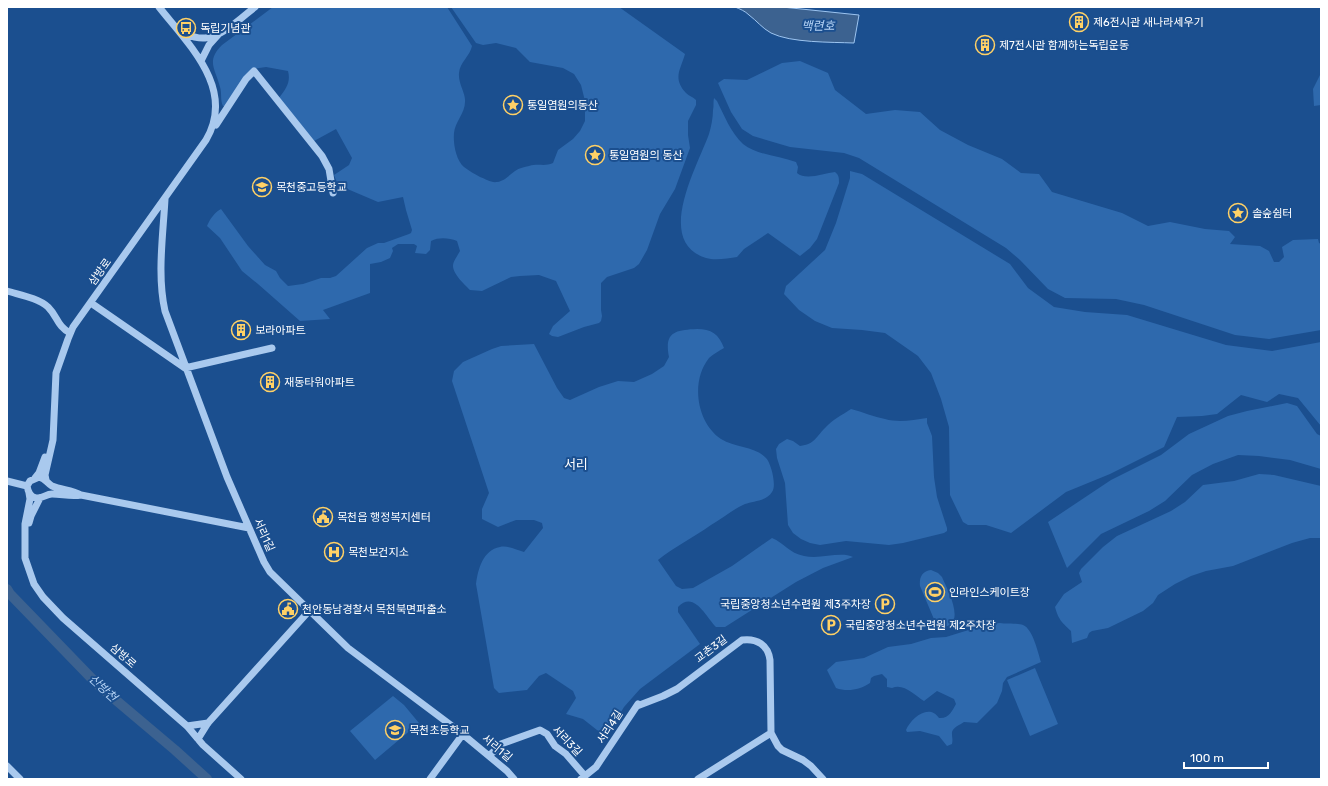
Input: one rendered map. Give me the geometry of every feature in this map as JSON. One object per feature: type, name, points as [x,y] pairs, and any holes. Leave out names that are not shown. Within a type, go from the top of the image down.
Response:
[{"type":"street","name":"삼방로","points":[[159,7],[201,61],[214,91],[217,108],[216,119],[212,130]]},
{"type":"street","points":[[201,61],[209,45],[218,36],[255,7]]},
{"type":"street","points":[[179,32],[199,38],[218,36]]},
{"type":"street","name":"삼방로","points":[[47,482],[45,475],[51,450],[56,373],[70,333],[165,199],[246,78],[254,71],[322,156],[329,169],[333,192]]},
{"type":"street","name":"서리1길","points":[[165,199],[162,247],[162,294],[165,311],[224,470],[264,562],[270,572],[348,648],[463,734],[507,771],[514,779]]},
{"type":"street","points":[[7,291],[46,305],[63,329],[70,333]]},
{"type":"street","points":[[91,303],[185,368],[272,348]]},
{"type":"street","name":"삼방로","points":[[35,478],[43,463],[47,449],[51,444]]},
{"type":"street","points":[[28,490],[30,481],[35,478],[42,478],[56,488],[76,492],[81,496]]},
{"type":"street","points":[[7,481],[18,484],[28,490],[35,498],[52,494],[74,497],[81,496],[249,528]]},
{"type":"street","points":[[42,497],[48,489],[47,482]]},
{"type":"street","name":"삼방로","points":[[28,490],[30,499],[24,524],[25,558],[34,584],[43,597],[75,629],[187,726],[203,745],[241,779]]},
{"type":"street","name":"삼방로","points":[[25,530],[42,497]]},
{"type":"street","points":[[198,739],[208,723],[309,611]]},
{"type":"street","name":"교촌3길","points":[[638,705],[677,689],[742,640],[752,640],[763,644],[769,653],[771,733]]},
{"type":"street","name":"서리4길","points":[[583,778],[596,767],[638,705]]},
{"type":"street","points":[[187,726],[208,723]]},
{"type":"street","name":"서리3길","points":[[489,756],[501,744],[540,730],[547,734],[555,746],[566,754],[583,778]]},
{"type":"street","points":[[698,779],[771,733],[782,750],[803,760],[823,779]]},
{"type":"street","points":[[430,779],[463,734]]},
{"type":"street","points":[[7,766],[20,779]]},
{"type":"shaded area","points":[[273,7],[447,7],[472,46],[461,66],[459,73],[465,99],[465,106],[454,133],[456,152],[461,164],[464,167],[480,177],[493,182],[507,178],[522,168],[533,165],[547,165],[553,163],[558,150],[573,139],[580,131],[585,121],[585,101],[581,85],[574,74],[563,68],[530,62],[516,48],[496,43],[483,45],[476,43],[451,7],[619,7],[685,54],[678,78],[679,83],[686,93],[696,100],[696,105],[688,121],[690,148],[675,189],[660,214],[647,250],[639,264],[634,268],[607,277],[601,283],[601,321],[558,337],[552,336],[549,334],[553,326],[570,311],[556,281],[539,275],[520,276],[511,277],[482,291],[470,290],[455,272],[453,266],[460,251],[457,241],[441,238],[431,241],[430,250],[426,254],[415,253],[417,246],[414,244],[398,244],[392,248],[393,251],[390,258],[381,262],[370,264],[370,293],[323,310],[330,319],[300,321],[242,271],[220,238],[207,226],[212,216],[221,209],[248,246],[265,265],[276,271],[280,278],[288,286],[336,276],[367,248],[378,243],[384,243],[409,234],[412,230],[403,197],[378,202],[338,185],[334,175],[349,165],[352,158],[336,129],[314,141],[279,98],[284,92],[289,79],[288,71],[266,67],[252,69],[225,106],[223,106],[221,89],[213,65],[214,56],[222,45]]},
{"type":"shaded area","points":[[800,61],[828,73],[835,90],[866,114],[895,110],[920,112],[940,130],[968,145],[1002,159],[1021,173],[1039,174],[1052,192],[1122,213],[1148,226],[1170,222],[1205,229],[1229,231],[1235,237],[1230,244],[1260,246],[1269,251],[1274,262],[1279,262],[1284,257],[1282,247],[1293,240],[1318,239],[1319,243],[1321,244],[1321,330],[1269,339],[1235,335],[1144,305],[1116,299],[1065,298],[1048,289],[1006,248],[859,158],[844,153],[790,147],[753,136],[742,129],[731,112],[718,83],[724,79],[747,80],[782,63]]},
{"type":"shaded area","points":[[1321,73],[1321,105],[1314,106],[1313,89]]},
{"type":"shaded area","points":[[714,98],[735,135],[749,148],[761,153],[796,162],[798,167],[797,173],[801,175],[815,176],[835,172],[838,175],[839,183],[817,239],[810,248],[800,256],[768,233],[744,249],[737,257],[722,259],[706,258],[691,249],[683,237],[681,220],[684,202],[689,184],[709,134]]},
{"type":"shaded area","points":[[850,171],[862,174],[1010,264],[1028,288],[1054,307],[1085,312],[1127,315],[1226,345],[1272,351],[1321,342],[1321,426],[1298,398],[1279,394],[1267,402],[1241,395],[1217,414],[1177,417],[1164,447],[1110,474],[1066,492],[1011,533],[986,525],[968,525],[963,522],[950,495],[949,427],[941,399],[931,373],[918,356],[885,333],[832,328],[815,321],[799,310],[784,294],[786,286],[825,250],[836,223],[850,178]]},
{"type":"shaded area","points":[[697,329],[714,333],[720,339],[724,348],[709,358],[699,379],[699,402],[706,423],[721,439],[756,451],[766,458],[773,475],[774,485],[772,492],[767,497],[745,504],[736,509],[658,560],[676,586],[682,589],[693,588],[732,566],[772,538],[799,555],[817,557],[848,555],[853,557],[823,568],[796,582],[725,627],[716,627],[704,612],[694,603],[684,603],[678,607],[678,612],[700,644],[640,689],[624,707],[607,735],[597,730],[583,719],[566,714],[576,698],[573,691],[546,673],[539,676],[527,690],[499,693],[494,688],[476,584],[478,572],[482,561],[489,552],[494,549],[509,547],[524,552],[543,528],[542,523],[534,520],[516,520],[498,527],[482,519],[482,509],[489,493],[452,381],[454,371],[463,362],[492,349],[501,346],[534,344],[557,388],[564,398],[570,400],[599,387],[618,381],[634,382],[652,374],[664,366],[669,357],[668,342],[673,334],[683,330]]},
{"type":"shaded area","points":[[1287,403],[1297,406],[1317,434],[1321,436],[1321,469],[1290,460],[1238,455],[1213,464],[1192,475],[1165,501],[1149,511],[1101,534],[1067,568],[1048,522],[1111,480],[1161,455],[1189,434],[1228,416]]},
{"type":"shaded area","points":[[851,409],[896,421],[927,418],[927,423],[932,436],[934,477],[937,497],[947,531],[903,543],[889,545],[846,541],[820,545],[801,539],[793,533],[788,525],[785,483],[777,458],[776,449],[779,444],[787,439],[800,446],[809,444],[831,422]]},
{"type":"shaded area","points":[[1259,474],[1274,475],[1321,486],[1321,538],[1310,538],[1292,543],[1233,566],[1206,571],[1191,576],[1158,595],[1153,603],[1143,611],[1108,628],[1092,631],[1089,633],[1087,638],[1072,643],[1071,631],[1059,618],[1055,607],[1064,594],[1082,582],[1079,573],[1081,569],[1103,547],[1117,536],[1171,511],[1185,502],[1203,485],[1234,481]]},
{"type":"shaded area","name":"인라인스케이트장","points":[[931,570],[938,573],[942,577],[953,603],[955,616],[953,622],[949,626],[940,626],[936,624],[920,586],[920,580],[923,573]]},
{"type":"shaded area","points":[[988,624],[1021,624],[1027,627],[1035,642],[1041,662],[1007,677],[1003,683],[1002,691],[997,703],[977,723],[964,722],[954,728],[952,732],[952,744],[947,746],[939,736],[920,731],[907,732],[906,730],[908,725],[916,717],[925,712],[935,714],[939,718],[948,716],[956,704],[954,699],[937,691],[924,701],[905,688],[887,687],[887,679],[882,674],[874,676],[871,678],[870,683],[858,689],[840,689],[836,688],[827,670],[836,662],[864,658],[888,647],[911,644],[931,638],[946,637]]},
{"type":"shaded area","points":[[1035,668],[1058,724],[1030,736],[1007,680]]},
{"type":"shaded area","points":[[393,696],[404,705],[419,723],[375,760],[350,731]]},
{"type":"water","name":"백련호","points":[[735,7],[782,7],[859,15],[854,43],[789,39],[779,36],[771,33],[746,12]]},
{"type":"waterway","name":"산방천","points":[[7,589],[10,594],[98,685],[207,779]]},
{"type":"place","name":"제6전시관 새나라세우기","points":[[1079,22]]},
{"type":"place","name":"독립기념관","points":[[186,28]]},
{"type":"place","name":"제7전시관 함께하는독립운동","points":[[985,45]]},
{"type":"place","name":"통일염원의동산","points":[[513,105]]},
{"type":"place","name":"통일염원의 동산","points":[[595,155]]},
{"type":"place","name":"목천중고등학교","points":[[262,187]]},
{"type":"place","name":"솔숲쉼터","points":[[1238,213]]},
{"type":"place","name":"보라아파트","points":[[241,330]]},
{"type":"place","name":"재동타워아파트","points":[[270,382]]},
{"type":"place","name":"목천읍 행정복지센터","points":[[323,517]]},
{"type":"place","name":"목천보건지소","points":[[334,552]]},
{"type":"place","name":"인라인스케이트장","points":[[935,592]]},
{"type":"place","name":"국립중앙청소년수련원 제3주차장","points":[[885,604]]},
{"type":"place","name":"천안동남경찰서 목천북면파출소","points":[[288,609]]},
{"type":"place","name":"국립중앙청소년수련원 제2주차장","points":[[831,625]]},
{"type":"place","name":"목천초등학교","points":[[395,730]]},
{"type":"district","name":"서리","points":[[576,464]]}]
